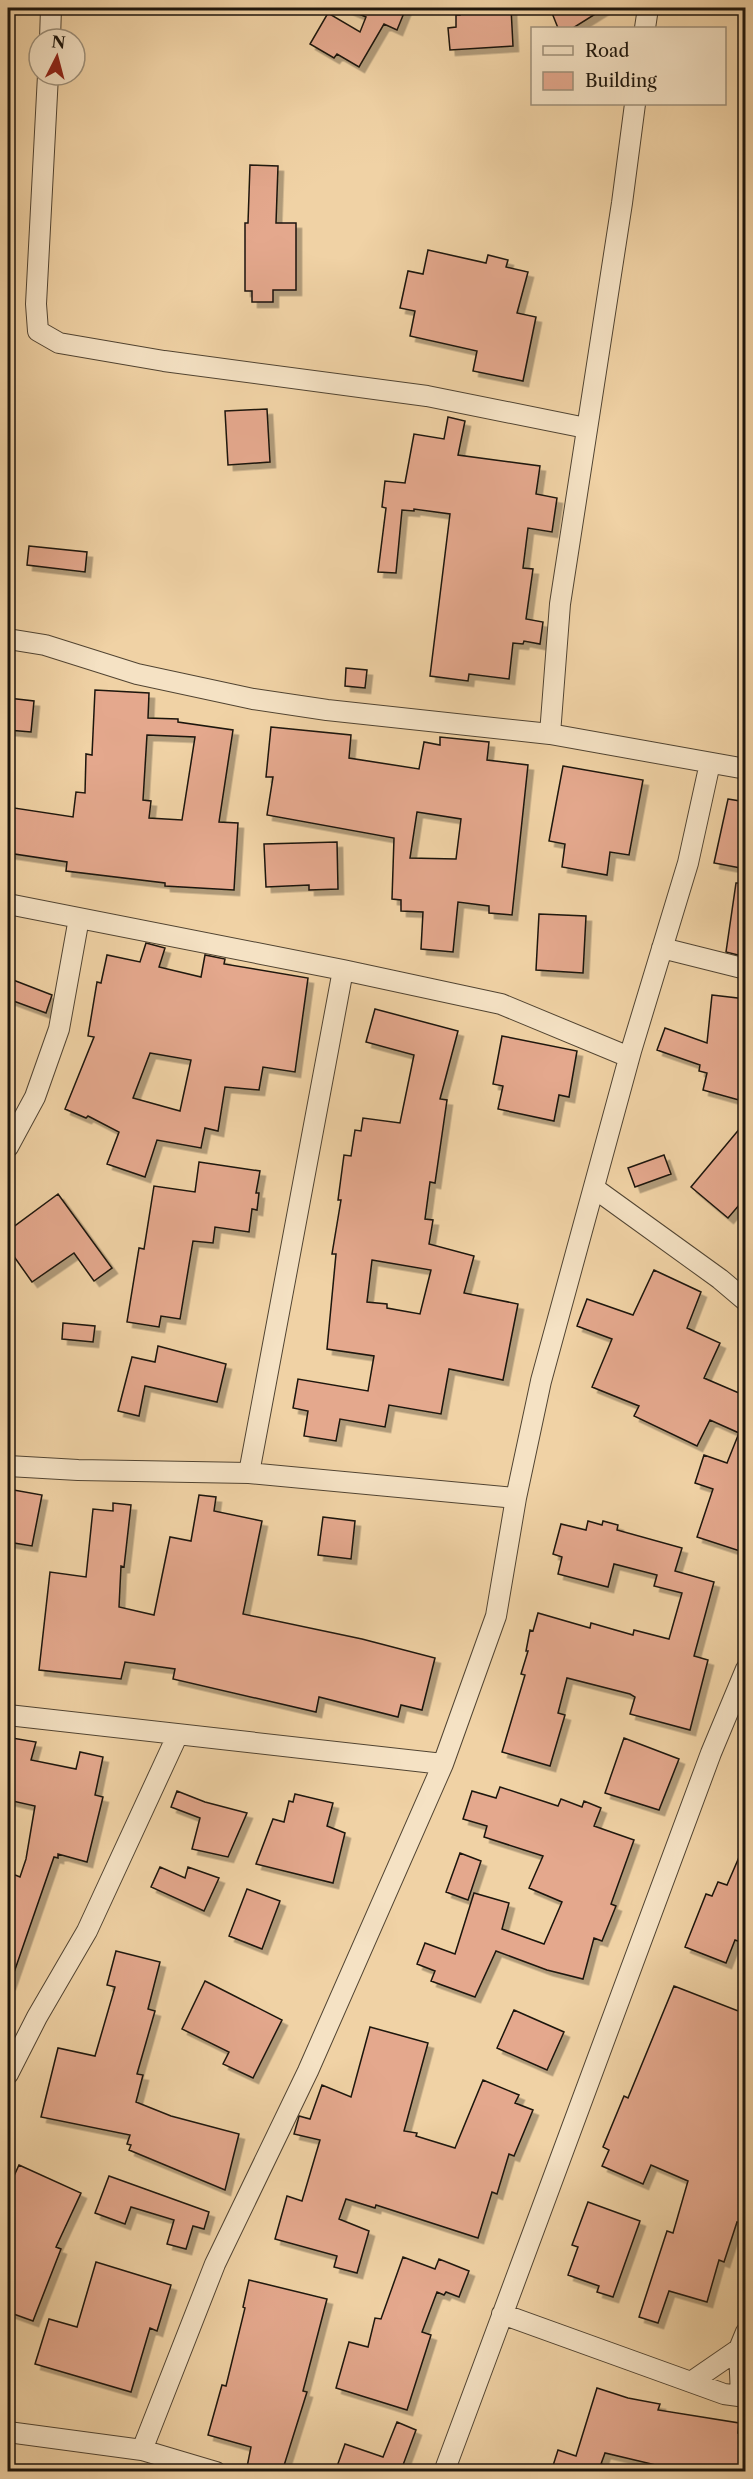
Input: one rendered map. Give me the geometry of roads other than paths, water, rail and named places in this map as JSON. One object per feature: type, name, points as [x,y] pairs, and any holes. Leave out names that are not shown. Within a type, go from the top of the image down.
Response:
[{"type":"street","points":[[50,27],[51,8]]},
{"type":"street","points":[[645,27],[648,8]]},
{"type":"street","points":[[47,87],[36,304],[38,331],[59,343],[164,361],[427,396],[586,428]]},
{"type":"street","points":[[550,734],[560,604],[622,203],[635,105]]},
{"type":"street","points":[[8,639],[45,645],[137,674],[253,699],[327,710],[550,734],[746,769]]},
{"type":"street","points":[[142,2450],[215,2264],[308,2071],[443,1764],[496,1616],[516,1498],[541,1382],[629,1057],[688,863],[710,763]]},
{"type":"street","points":[[8,904],[343,970],[501,1004],[629,1057]]},
{"type":"street","points":[[8,1147],[35,1097],[59,1029],[79,918]]},
{"type":"street","points":[[662,948],[746,969]]},
{"type":"street","points":[[249,1473],[343,970]]},
{"type":"street","points":[[594,1188],[720,1279],[746,1301]]},
{"type":"street","points":[[8,1466],[78,1470],[249,1473],[516,1498]]},
{"type":"street","points":[[444,2472],[711,1753],[746,1670]]},
{"type":"street","points":[[8,1715],[443,1764]]},
{"type":"street","points":[[8,2074],[37,2017],[87,1931],[178,1734]]},
{"type":"street","points":[[502,2314],[724,2394],[743,2397],[742,2340]]},
{"type":"street","points":[[691,2382],[742,2340]]},
{"type":"street","points":[[8,2432],[142,2450],[216,2472]]}]
